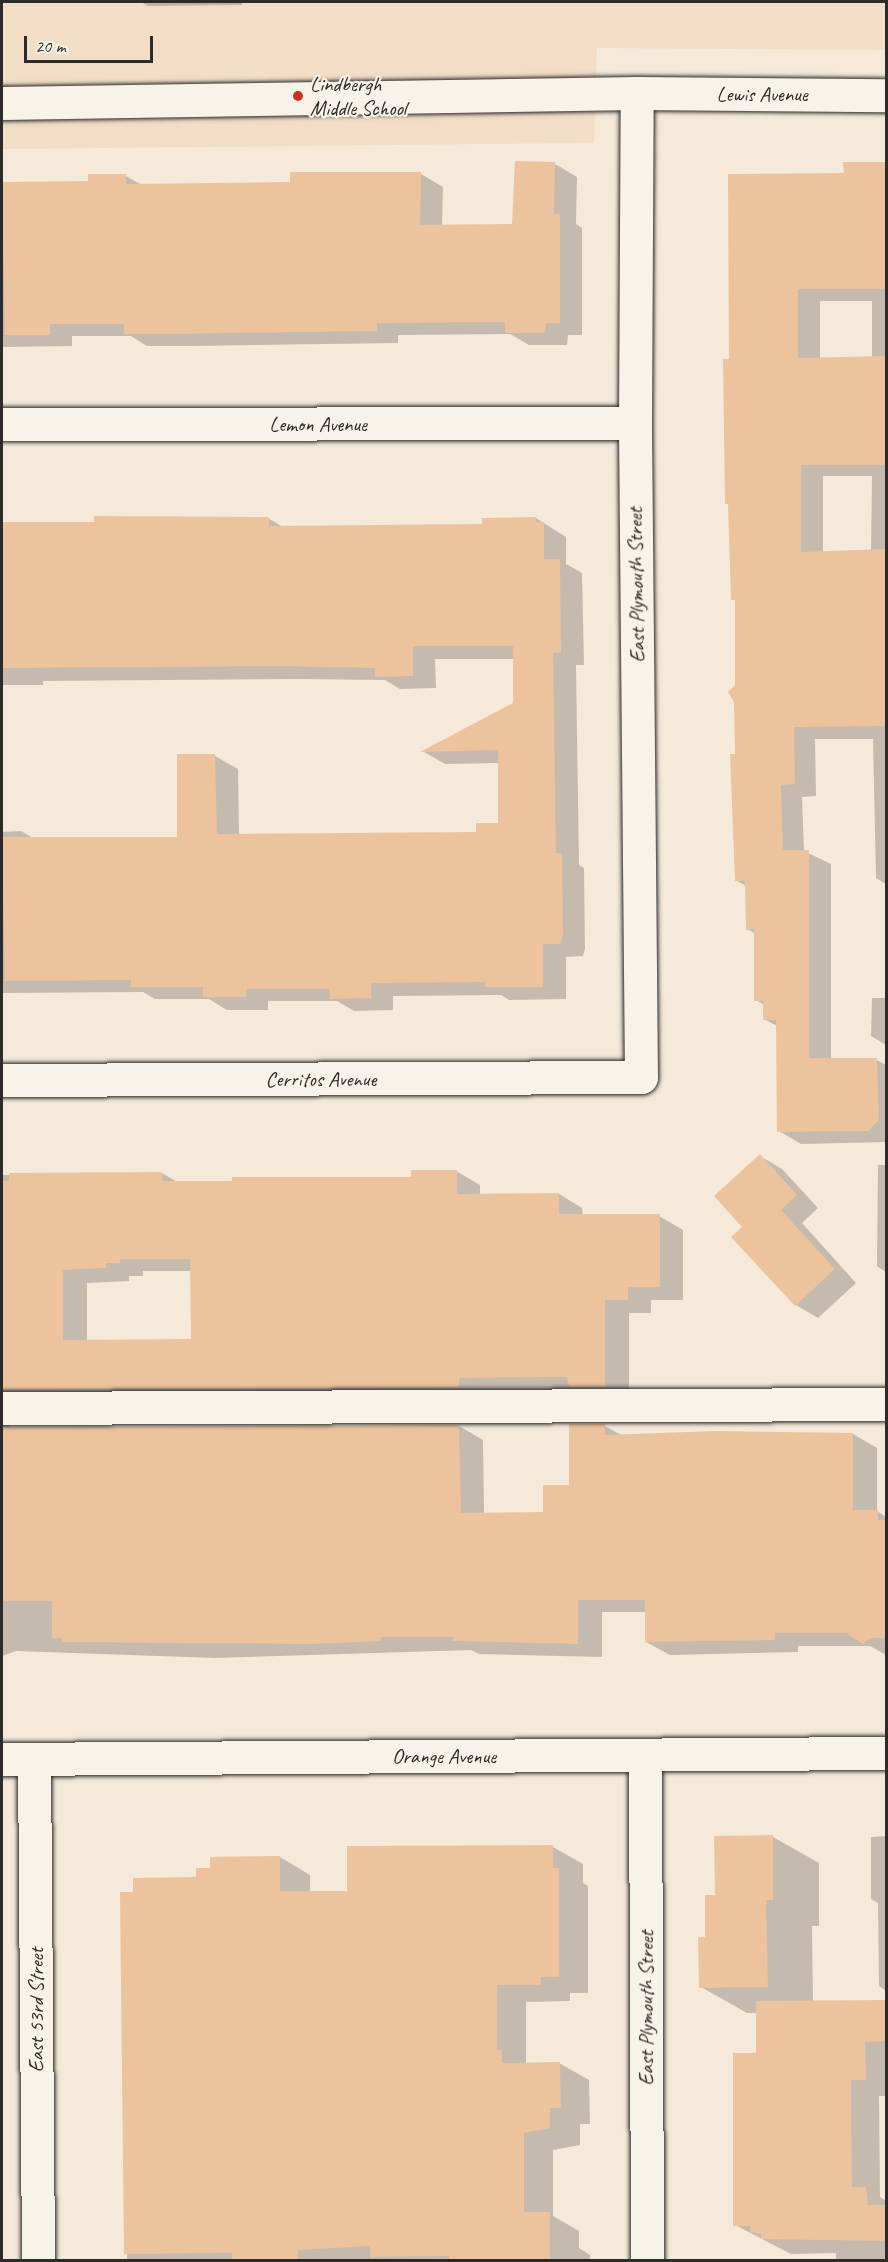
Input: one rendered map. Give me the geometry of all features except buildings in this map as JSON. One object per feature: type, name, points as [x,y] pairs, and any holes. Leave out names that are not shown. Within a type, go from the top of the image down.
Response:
[{"type":"street","name":"Lewis Avenue","points":[[2,104],[637,93],[886,95]]},
{"type":"street","name":"East Plymouth Street","points":[[637,93],[635,423],[641,1077]]},
{"type":"street","name":"Lemon Avenue","points":[[2,424],[635,423]]},
{"type":"street","name":"Cerritos Avenue","points":[[2,1080],[641,1077]]},
{"type":"street","points":[[2,1408],[886,1404]]},
{"type":"street","name":"Orange Avenue","points":[[2,1759],[886,1753]]},
{"type":"street","name":"East Plymouth Street","points":[[645,1755],[647,2260]]},
{"type":"street","name":"East 53rd Street","points":[[34,1759],[38,2260]]},
{"type":"shaded area","name":"Lindbergh Middle School","points":[[2,2],[886,2],[886,50],[597,48],[594,143],[2,149]]},
{"type":"place","name":"Lindbergh Middle School","points":[[298,96]]}]
